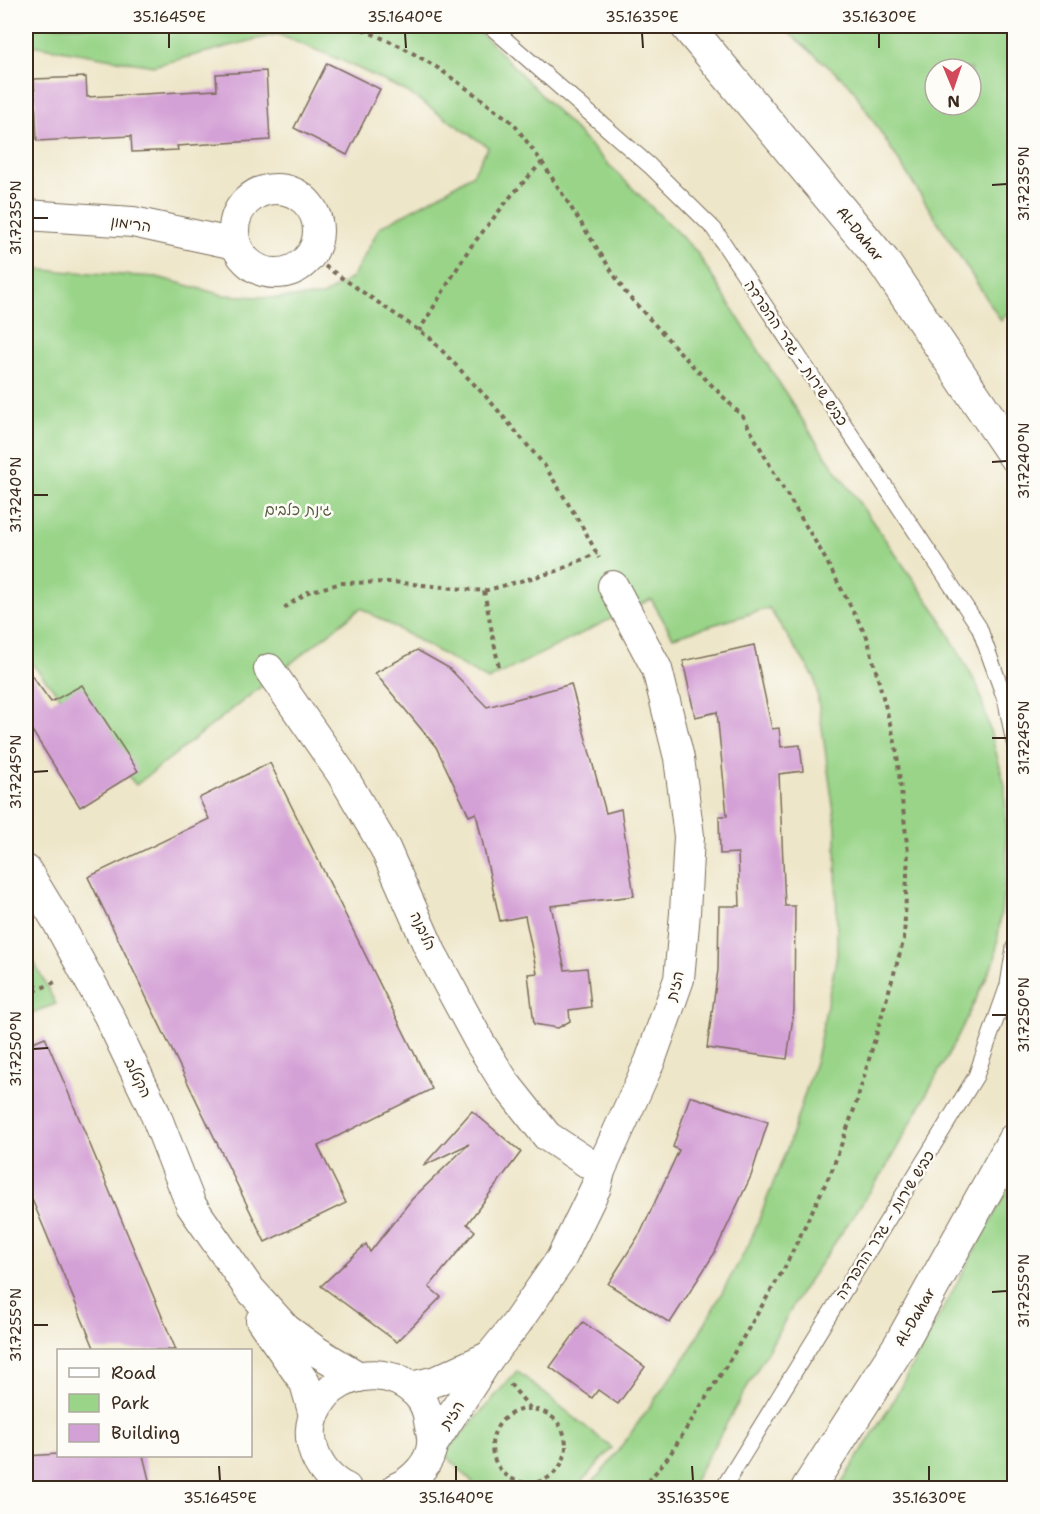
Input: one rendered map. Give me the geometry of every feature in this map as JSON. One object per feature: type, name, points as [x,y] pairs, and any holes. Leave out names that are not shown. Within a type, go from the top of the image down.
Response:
[{"type":"street","name":"Al-Dahar","points":[[687,26],[883,261],[1014,455]]},
{"type":"street","points":[[271,189],[286,190],[297,194],[308,203],[315,216],[318,231],[310,256],[299,266],[286,272],[271,272],[254,267],[243,256],[236,244],[234,230],[236,215],[245,202],[257,193],[271,189]]},
{"type":"street","name":"הרימון","points":[[26,215],[133,222],[236,244]]},
{"type":"street","name":"הזית","points":[[396,1488],[406,1484],[421,1470],[432,1444],[490,1356],[516,1324],[561,1259],[596,1187],[600,1172],[650,1061],[679,979],[686,913],[689,836],[679,758],[657,669],[613,585]]},
{"type":"street","name":"הליבנה","points":[[269,669],[341,773],[385,848],[431,952],[480,1043],[505,1083],[547,1136],[600,1172]]},
{"type":"street","name":"הקטלב","points":[[26,870],[109,1016],[153,1108],[191,1205],[248,1287],[286,1329],[316,1351],[359,1377]]},
{"type":"street","name":"Al-Dahar","points":[[808,1488],[900,1345],[1014,1140]]},
{"type":"street","name":"הקטלב","points":[[248,1287],[256,1313],[305,1383],[314,1415]]},
{"type":"street","name":"הזית","points":[[390,1376],[411,1387],[436,1381],[490,1356]]},
{"type":"street","points":[[312,1488],[315,1456],[311,1436],[314,1415],[325,1395],[341,1382],[369,1374],[390,1376],[416,1393],[428,1410],[432,1444]]},
{"type":"street","points":[[315,1456],[323,1471],[338,1485],[346,1488]]},
{"type":"lane","name":"כביש שירות - גדר ההפרדה","points":[[490,26],[650,166],[714,230],[979,627],[1006,702],[1014,742]]},
{"type":"lane","name":"כביש שירות - גדר ההפרדה","points":[[723,1488],[976,1076],[1008,985],[1014,947]]},
{"type":"path","points":[[356,26],[402,47],[435,66],[513,123],[542,162],[626,292],[689,362],[743,417],[821,551],[867,637],[896,746],[908,853],[904,939],[862,1083],[832,1170],[785,1267],[728,1364],[669,1456],[643,1488]]},
{"type":"path","points":[[419,331],[469,249],[511,196],[542,162]]},
{"type":"path","points":[[310,256],[430,338],[490,400],[544,466],[585,531],[613,585]]},
{"type":"path","points":[[284,608],[308,592],[342,583],[392,582],[484,591],[557,572],[597,554]]},
{"type":"path","points":[[484,591],[499,668]]},
{"type":"path","points":[[26,980],[42,988]]},
{"type":"path","points":[[517,1410],[542,1410],[556,1421],[565,1436],[567,1448],[564,1460],[549,1478],[526,1483],[503,1473],[494,1456],[492,1438],[506,1416],[517,1410]]},
{"type":"green space","name":"גינת כלבים","points":[[26,26],[471,26],[486,38],[696,251],[817,443],[937,613],[978,687],[1005,785],[1007,866],[995,960],[955,1042],[886,1168],[801,1292],[690,1488],[587,1488],[607,1466],[689,1352],[749,1244],[788,1146],[816,1059],[837,955],[836,827],[815,678],[769,608],[673,637],[651,599],[488,680],[361,608],[136,785],[26,657],[26,269],[157,277],[223,295],[277,298],[322,296],[352,278],[380,227],[473,174],[488,147],[407,92],[343,61],[277,34],[153,66],[26,44]]},
{"type":"green space","points":[[781,26],[1014,26],[1014,305],[1001,321],[851,86]]},
{"type":"green space","points":[[26,947],[56,1004],[26,1015]]},
{"type":"green space","points":[[1014,1178],[1014,1488],[838,1488],[888,1410]]},
{"type":"green space","points":[[517,1371],[612,1448],[576,1488],[478,1488],[444,1454]]},
{"type":"building","points":[[327,63],[380,89],[347,155],[294,128]]},
{"type":"building","points":[[266,71],[270,140],[177,146],[178,150],[132,152],[131,136],[37,141],[34,79],[86,77],[87,97],[217,90],[216,74]]},
{"type":"building","points":[[754,645],[772,729],[779,728],[781,747],[800,745],[803,771],[779,774],[785,906],[795,906],[794,1010],[787,1059],[707,1048],[718,970],[719,906],[740,906],[738,853],[720,854],[719,816],[727,816],[717,712],[695,717],[683,661]]},
{"type":"building","points":[[417,650],[449,668],[487,707],[571,684],[606,813],[621,809],[634,896],[551,906],[565,970],[587,968],[591,1007],[569,1010],[570,1021],[558,1028],[534,1024],[528,974],[537,973],[525,916],[500,921],[476,813],[469,816],[436,747],[375,673]]},
{"type":"building","points":[[26,668],[51,702],[82,685],[138,771],[80,807],[26,721]]},
{"type":"building","points":[[270,763],[432,1089],[318,1146],[346,1203],[265,1242],[88,877],[209,819],[199,798]]},
{"type":"building","points":[[45,1037],[176,1349],[95,1349],[26,1185],[26,1045]]},
{"type":"building","points":[[690,1096],[768,1122],[751,1176],[714,1254],[670,1323],[608,1284],[641,1232],[679,1150],[673,1147]]},
{"type":"building","points":[[472,1111],[521,1152],[467,1224],[475,1231],[429,1287],[441,1297],[397,1342],[321,1286],[366,1244],[370,1252],[412,1199],[469,1144],[423,1166]]},
{"type":"building","points":[[583,1322],[645,1367],[618,1404],[598,1390],[592,1398],[550,1367]]},
{"type":"building","points":[[57,1454],[57,1457],[143,1457],[151,1488],[26,1488],[26,1456]]}]
